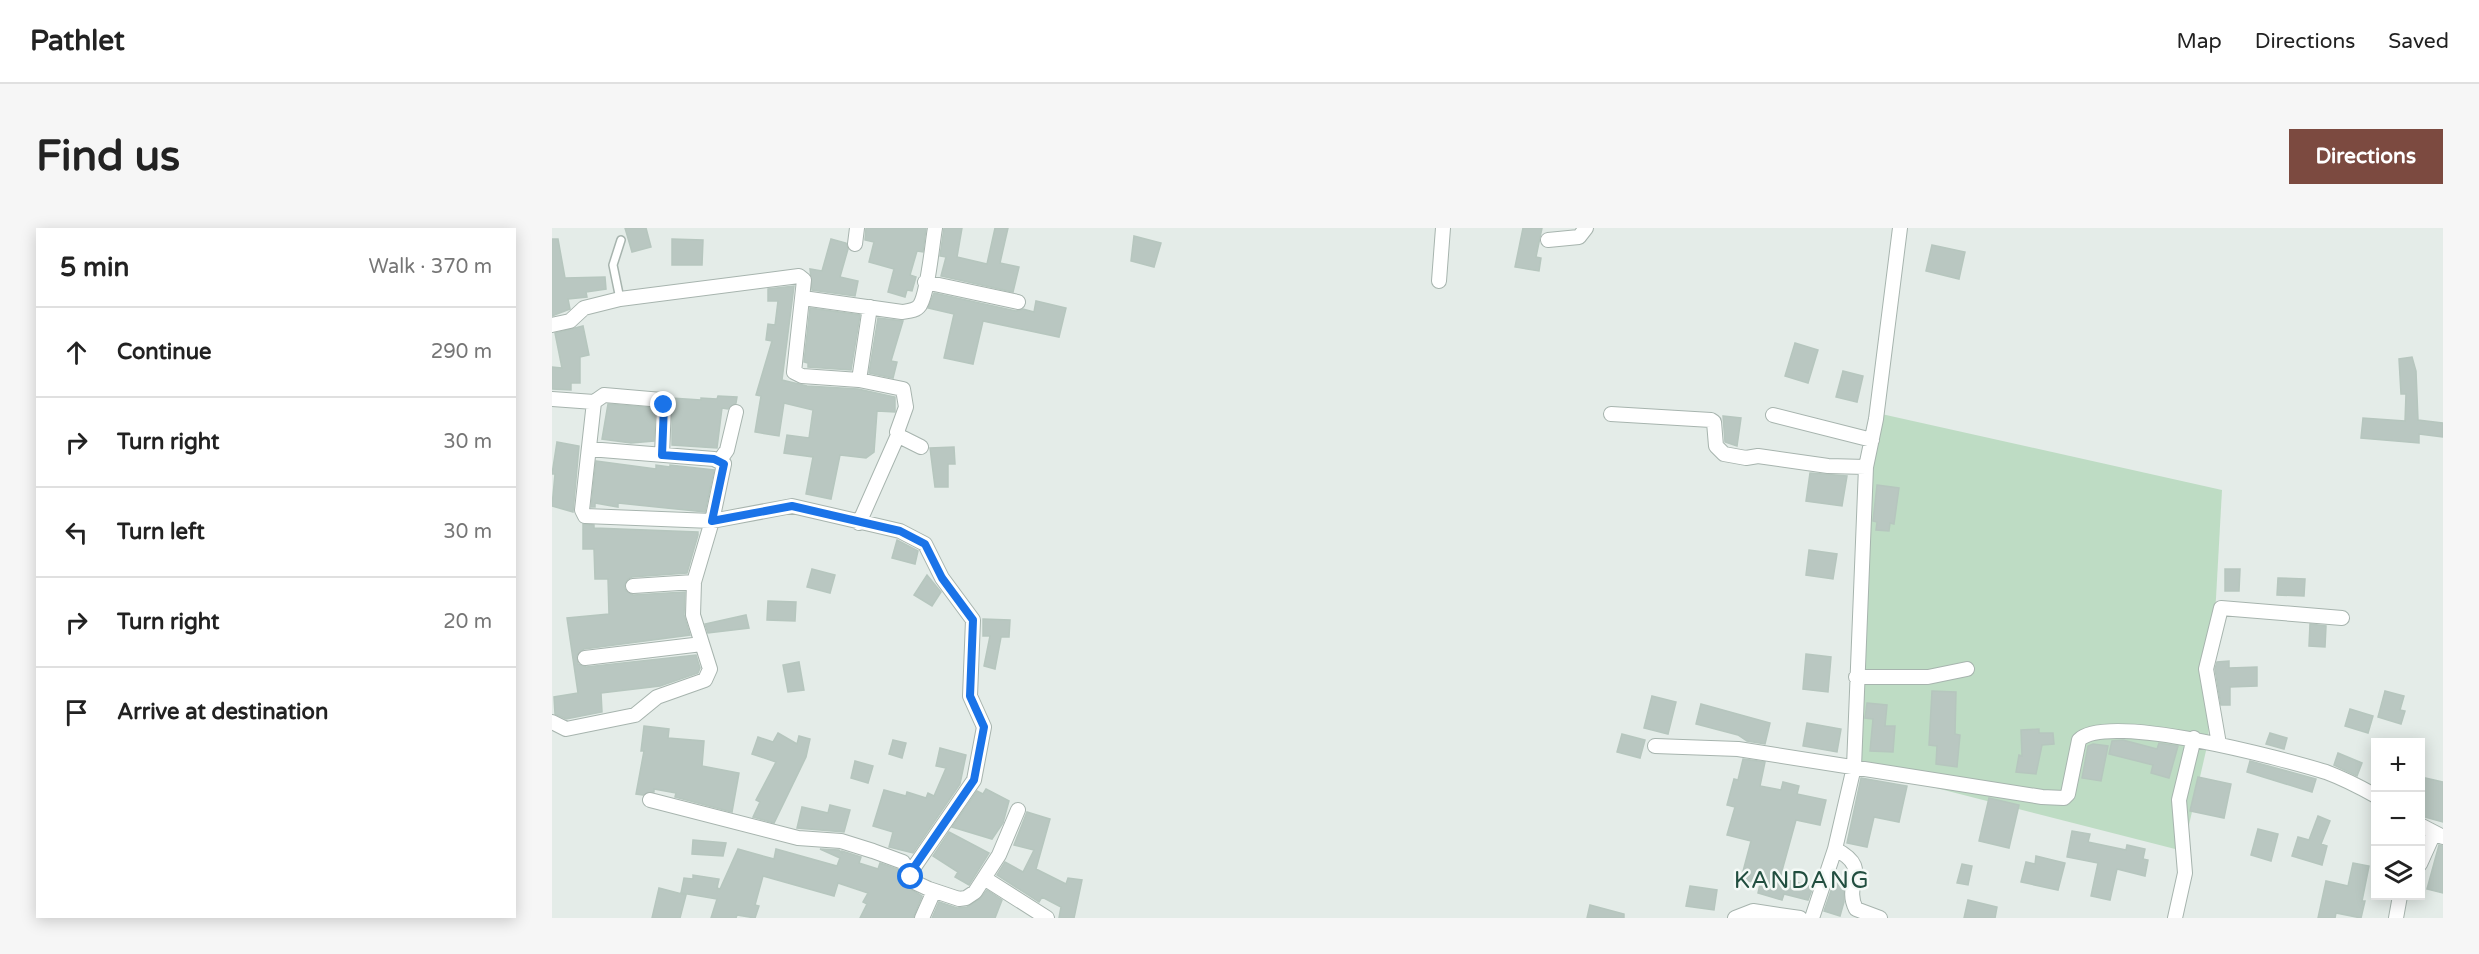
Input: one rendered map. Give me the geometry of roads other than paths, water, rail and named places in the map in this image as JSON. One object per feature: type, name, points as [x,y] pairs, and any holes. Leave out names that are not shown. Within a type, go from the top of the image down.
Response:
[{"type":"street","points":[[855,244],[857,228]]},
{"type":"street","points":[[803,298],[903,312],[914,310],[920,304],[926,282],[935,228]]},
{"type":"street","points":[[1439,281],[1443,228]]},
{"type":"street","points":[[1548,240],[1579,237],[1586,228]]},
{"type":"street","points":[[1812,918],[1835,849],[1854,767],[1866,467],[1872,440],[1900,228]]},
{"type":"street","points":[[552,325],[570,321],[584,308],[620,299],[799,276],[804,280],[794,372],[802,376],[859,380],[903,389],[906,407],[898,435],[859,523]]},
{"type":"street","points":[[926,282],[1018,302]]},
{"type":"street","points":[[859,380],[870,307]]},
{"type":"street","points":[[552,399],[594,402],[604,395],[662,400],[662,455]]},
{"type":"street","points":[[594,402],[582,510],[585,516],[712,521],[792,506],[900,531],[925,544],[942,578],[973,620],[970,696],[984,727],[974,780],[910,873]]},
{"type":"street","points":[[720,460],[727,450],[736,412]]},
{"type":"street","points":[[1611,414],[1711,420],[1718,449],[1736,457],[1758,456],[1828,466],[1866,467]]},
{"type":"street","points":[[1773,415],[1872,440]]},
{"type":"street","points":[[898,435],[921,447]]},
{"type":"street","points":[[589,448],[720,460]]},
{"type":"street","points":[[552,722],[566,729],[635,715],[657,697],[705,680],[710,669],[693,615],[694,582],[725,469],[720,460]]},
{"type":"street","points":[[633,586],[694,582]]},
{"type":"street","points":[[2219,744],[2206,669],[2221,609],[2342,618]]},
{"type":"street","points":[[585,658],[702,644]]},
{"type":"street","points":[[1856,677],[1928,677],[1967,669]]},
{"type":"street","points":[[1655,746],[1738,749],[2042,797],[2064,798],[2068,794],[2078,744],[2086,735],[2123,732],[2194,738],[2219,744],[2327,773],[2371,794]]},
{"type":"street","points":[[2175,918],[2185,873],[2179,800],[2194,738]]},
{"type":"street","points":[[650,800],[798,838],[841,841],[899,860],[914,882],[934,891],[966,898],[975,892],[999,855],[1017,810]]},
{"type":"street","points":[[2425,827],[2439,835],[2425,858]]},
{"type":"street","points":[[1835,849],[1849,856],[1855,867],[1853,898],[1856,909],[1880,918]]},
{"type":"street","points":[[984,878],[1047,918]]},
{"type":"street","points":[[922,918],[934,891]]},
{"type":"street","points":[[2396,918],[2399,900]]},
{"type":"street","points":[[1735,918],[1753,911],[1800,918]]},
{"type":"lane","points":[[620,299],[613,265],[621,240]]},
{"type":"district","name":"KANDANG","points":[[1802,880]]}]
